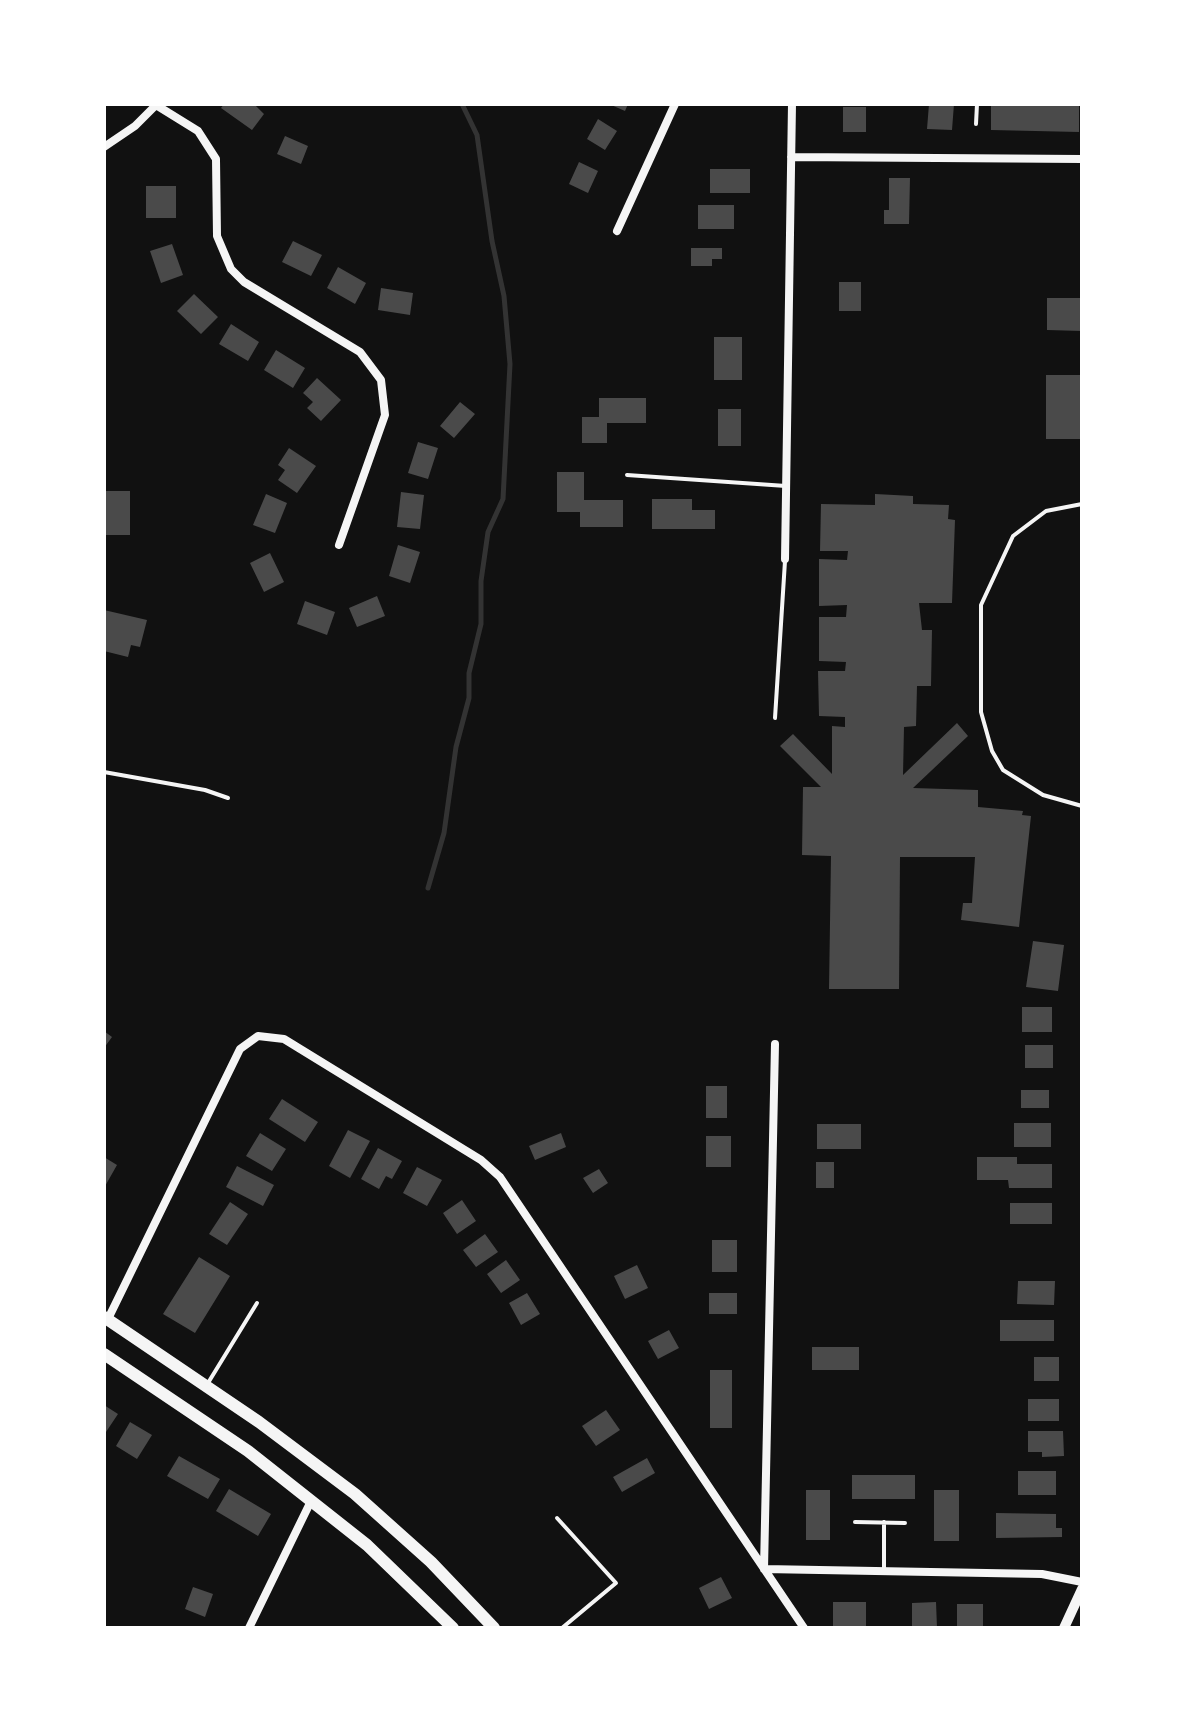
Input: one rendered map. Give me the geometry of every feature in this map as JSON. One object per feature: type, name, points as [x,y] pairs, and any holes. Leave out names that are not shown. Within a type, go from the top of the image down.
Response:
[{"type":"main road","points":[[106,1318],[207,1385],[355,1494],[431,1562],[494,1628]]},
{"type":"main road","points":[[104,1354],[248,1451],[367,1545],[453,1628]]},
{"type":"street","points":[[104,147],[156,104],[198,131],[216,159],[217,236],[231,269],[244,282],[360,352],[381,380],[385,415],[339,545]]},
{"type":"street","points":[[617,231],[675,104]]},
{"type":"street","points":[[785,559],[792,104]]},
{"type":"street","points":[[791,157],[1082,159]]},
{"type":"street","points":[[106,1318],[240,1049],[258,1036],[284,1039],[481,1160],[500,1177],[804,1628]]},
{"type":"street","points":[[764,1569],[775,1044]]},
{"type":"street","points":[[249,1628],[311,1501]]},
{"type":"street","points":[[764,1569],[1042,1574],[1082,1582]]},
{"type":"street","points":[[1064,1628],[1082,1589]]},
{"type":"lane","points":[[976,124],[977,104]]},
{"type":"lane","points":[[627,475],[786,486]]},
{"type":"lane","points":[[1082,504],[1046,511],[1013,536],[981,605],[981,712],[992,751],[1003,770],[1031,787],[1082,806]]},
{"type":"lane","points":[[775,718],[785,559]]},
{"type":"lane","points":[[104,772],[205,790],[228,798]]},
{"type":"lane","points":[[207,1385],[257,1303]]},
{"type":"lane","points":[[557,1518],[616,1583],[562,1628]]},
{"type":"lane","points":[[855,1522],[905,1523]]},
{"type":"lane","points":[[884,1522],[884,1571]]},
{"type":"building","points":[[224,104],[254,104],[264,114],[252,130],[221,108]]},
{"type":"building","points":[[609,104],[628,104],[625,111]]},
{"type":"building","points":[[929,104],[954,104],[952,130],[927,129]]},
{"type":"building","points":[[991,105],[1079,106],[1079,132],[991,130]]},
{"type":"building","points":[[843,107],[866,107],[866,132],[843,132]]},
{"type":"building","points":[[598,119],[617,131],[605,150],[587,139]]},
{"type":"building","points":[[285,136],[308,146],[301,164],[277,154]]},
{"type":"building","points":[[579,162],[598,171],[588,193],[569,184]]},
{"type":"building","points":[[710,169],[750,169],[750,193],[710,193]]},
{"type":"building","points":[[889,178],[910,178],[909,224],[884,224],[884,210],[889,210]]},
{"type":"building","points":[[146,186],[176,186],[176,218],[146,218]]},
{"type":"building","points":[[698,205],[734,205],[734,229],[698,229]]},
{"type":"building","points":[[293,241],[322,255],[311,276],[282,262]]},
{"type":"building","points":[[172,244],[183,275],[161,283],[150,251]]},
{"type":"building","points":[[691,248],[722,248],[722,259],[712,259],[712,266],[691,266]]},
{"type":"building","points":[[338,267],[366,283],[355,304],[327,288]]},
{"type":"building","points":[[839,282],[861,282],[861,311],[839,311]]},
{"type":"building","points":[[381,288],[413,293],[410,315],[378,310]]},
{"type":"building","points":[[194,294],[218,317],[201,334],[177,311]]},
{"type":"building","points":[[1047,298],[1082,298],[1082,331],[1047,330]]},
{"type":"building","points":[[231,324],[259,342],[248,361],[219,344]]},
{"type":"building","points":[[714,337],[742,337],[742,380],[714,380]]},
{"type":"building","points":[[276,350],[305,368],[293,388],[264,370]]},
{"type":"building","points":[[1046,375],[1082,375],[1082,439],[1046,439]]},
{"type":"building","points":[[317,378],[341,400],[321,421],[307,408],[313,402],[303,393]]},
{"type":"building","points":[[599,398],[646,398],[646,423],[607,423],[607,443],[582,443],[582,417],[599,417]]},
{"type":"building","points":[[460,402],[475,414],[454,438],[440,426]]},
{"type":"building","points":[[718,409],[741,409],[741,446],[718,446]]},
{"type":"building","points":[[418,442],[438,448],[428,479],[408,473]]},
{"type":"building","points":[[289,448],[316,466],[297,493],[278,480],[285,470],[278,465]]},
{"type":"building","points":[[557,472],[584,472],[584,500],[623,500],[623,527],[580,527],[580,512],[557,512]]},
{"type":"building","points":[[104,491],[130,491],[130,535],[104,535]]},
{"type":"building","points":[[401,492],[424,495],[420,529],[397,527]]},
{"type":"building","points":[[266,494],[287,503],[275,533],[253,525]]},
{"type":"building","points":[[875,494],[913,496],[913,504],[949,505],[948,519],[955,520],[952,603],[919,603],[922,630],[932,630],[931,686],[917,686],[916,726],[904,727],[903,775],[957,723],[968,736],[913,788],[978,790],[978,807],[1023,811],[1022,815],[1031,816],[1019,927],[961,920],[963,903],[972,903],[975,857],[900,857],[899,989],[829,989],[831,856],[802,855],[803,787],[821,787],[780,746],[793,734],[832,774],[832,726],[845,727],[845,717],[819,716],[818,671],[845,671],[846,662],[819,661],[819,617],[846,617],[847,605],[819,606],[819,559],[847,560],[848,551],[820,551],[821,504],[875,505]]},
{"type":"building","points":[[652,499],[692,499],[692,510],[715,510],[715,529],[652,529]]},
{"type":"building","points":[[398,545],[420,552],[410,583],[389,576]]},
{"type":"building","points":[[270,553],[284,582],[264,592],[250,563]]},
{"type":"building","points":[[377,596],[385,616],[357,627],[349,608]]},
{"type":"building","points":[[305,601],[335,612],[327,635],[297,624]]},
{"type":"building","points":[[104,610],[147,620],[140,647],[131,645],[128,657],[104,651]]},
{"type":"building","points":[[1033,941],[1064,945],[1058,991],[1026,987]]},
{"type":"building","points":[[1022,1007],[1052,1007],[1052,1032],[1022,1032]]},
{"type":"building","points":[[104,1031],[112,1037],[104,1048]]},
{"type":"building","points":[[1025,1045],[1053,1045],[1053,1068],[1025,1068]]},
{"type":"building","points":[[706,1086],[727,1086],[727,1118],[706,1118]]},
{"type":"building","points":[[1021,1090],[1049,1090],[1049,1108],[1021,1108]]},
{"type":"building","points":[[282,1099],[318,1122],[305,1142],[269,1119]]},
{"type":"building","points":[[1014,1123],[1051,1123],[1051,1147],[1014,1147]]},
{"type":"building","points":[[817,1124],[861,1124],[861,1149],[817,1149]]},
{"type":"building","points":[[348,1130],[370,1141],[350,1178],[329,1166]]},
{"type":"building","points":[[260,1133],[286,1149],[272,1171],[246,1156]]},
{"type":"building","points":[[561,1133],[566,1147],[535,1160],[529,1146]]},
{"type":"building","points":[[706,1136],[731,1136],[731,1167],[706,1167]]},
{"type":"building","points":[[378,1148],[402,1161],[392,1179],[386,1176],[379,1189],[361,1179]]},
{"type":"building","points":[[104,1157],[117,1165],[104,1188]]},
{"type":"building","points":[[977,1157],[1017,1157],[1017,1164],[1052,1164],[1052,1188],[1009,1188],[1008,1180],[977,1180]]},
{"type":"building","points":[[816,1162],[834,1162],[834,1188],[816,1188]]},
{"type":"building","points":[[237,1166],[274,1185],[263,1206],[226,1187]]},
{"type":"building","points":[[417,1167],[442,1180],[427,1206],[403,1193]]},
{"type":"building","points":[[599,1169],[608,1183],[593,1193],[583,1178]]},
{"type":"building","points":[[462,1200],[476,1221],[457,1234],[443,1213]]},
{"type":"building","points":[[230,1202],[248,1214],[227,1245],[209,1234]]},
{"type":"building","points":[[1010,1203],[1052,1203],[1052,1224],[1010,1224]]},
{"type":"building","points":[[485,1234],[498,1252],[476,1267],[463,1250]]},
{"type":"building","points":[[712,1240],[737,1240],[737,1272],[712,1272]]},
{"type":"building","points":[[199,1257],[230,1276],[195,1333],[163,1314]]},
{"type":"building","points":[[506,1260],[520,1280],[501,1293],[487,1274]]},
{"type":"building","points":[[637,1265],[648,1288],[625,1299],[614,1276]]},
{"type":"building","points":[[1018,1281],[1055,1281],[1054,1305],[1017,1304]]},
{"type":"building","points":[[527,1293],[540,1314],[521,1325],[509,1303]]},
{"type":"building","points":[[709,1293],[737,1293],[737,1314],[709,1314]]},
{"type":"building","points":[[1000,1320],[1054,1320],[1054,1341],[1000,1341]]},
{"type":"building","points":[[669,1330],[679,1348],[658,1359],[648,1341]]},
{"type":"building","points":[[812,1347],[859,1347],[859,1370],[812,1370]]},
{"type":"building","points":[[1034,1357],[1059,1357],[1059,1381],[1034,1381]]},
{"type":"building","points":[[710,1370],[732,1370],[732,1428],[710,1428]]},
{"type":"building","points":[[1028,1399],[1059,1399],[1059,1421],[1028,1421]]},
{"type":"building","points":[[104,1405],[118,1414],[104,1435]]},
{"type":"building","points":[[606,1410],[620,1430],[596,1446],[582,1426]]},
{"type":"building","points":[[130,1422],[152,1435],[137,1459],[116,1446]]},
{"type":"building","points":[[1028,1431],[1063,1431],[1064,1456],[1042,1457],[1042,1452],[1028,1452]]},
{"type":"building","points":[[179,1456],[220,1479],[208,1499],[167,1476]]},
{"type":"building","points":[[647,1458],[655,1473],[622,1492],[613,1477]]},
{"type":"building","points":[[1018,1471],[1056,1471],[1056,1495],[1018,1495]]},
{"type":"building","points":[[852,1475],[915,1475],[915,1499],[852,1499]]},
{"type":"building","points":[[229,1489],[271,1514],[258,1536],[216,1511]]},
{"type":"building","points":[[806,1490],[830,1490],[830,1540],[806,1540]]},
{"type":"building","points":[[934,1490],[959,1490],[959,1541],[934,1541]]},
{"type":"building","points":[[996,1513],[1056,1514],[1056,1528],[1062,1528],[1062,1537],[996,1538]]},
{"type":"building","points":[[721,1577],[732,1598],[709,1609],[699,1588]]},
{"type":"building","points":[[193,1587],[213,1594],[205,1617],[185,1609]]},
{"type":"building","points":[[833,1602],[866,1602],[866,1628],[833,1627]]},
{"type":"building","points":[[936,1602],[937,1628],[912,1628],[912,1603]]},
{"type":"building","points":[[957,1604],[983,1604],[983,1628],[957,1628]]},
{"type":"waterway","points":[[428,888],[444,833],[456,747],[469,698],[469,673],[481,624],[481,581],[488,532],[503,499],[510,364],[504,296],[492,241],[477,135],[462,104]]}]
